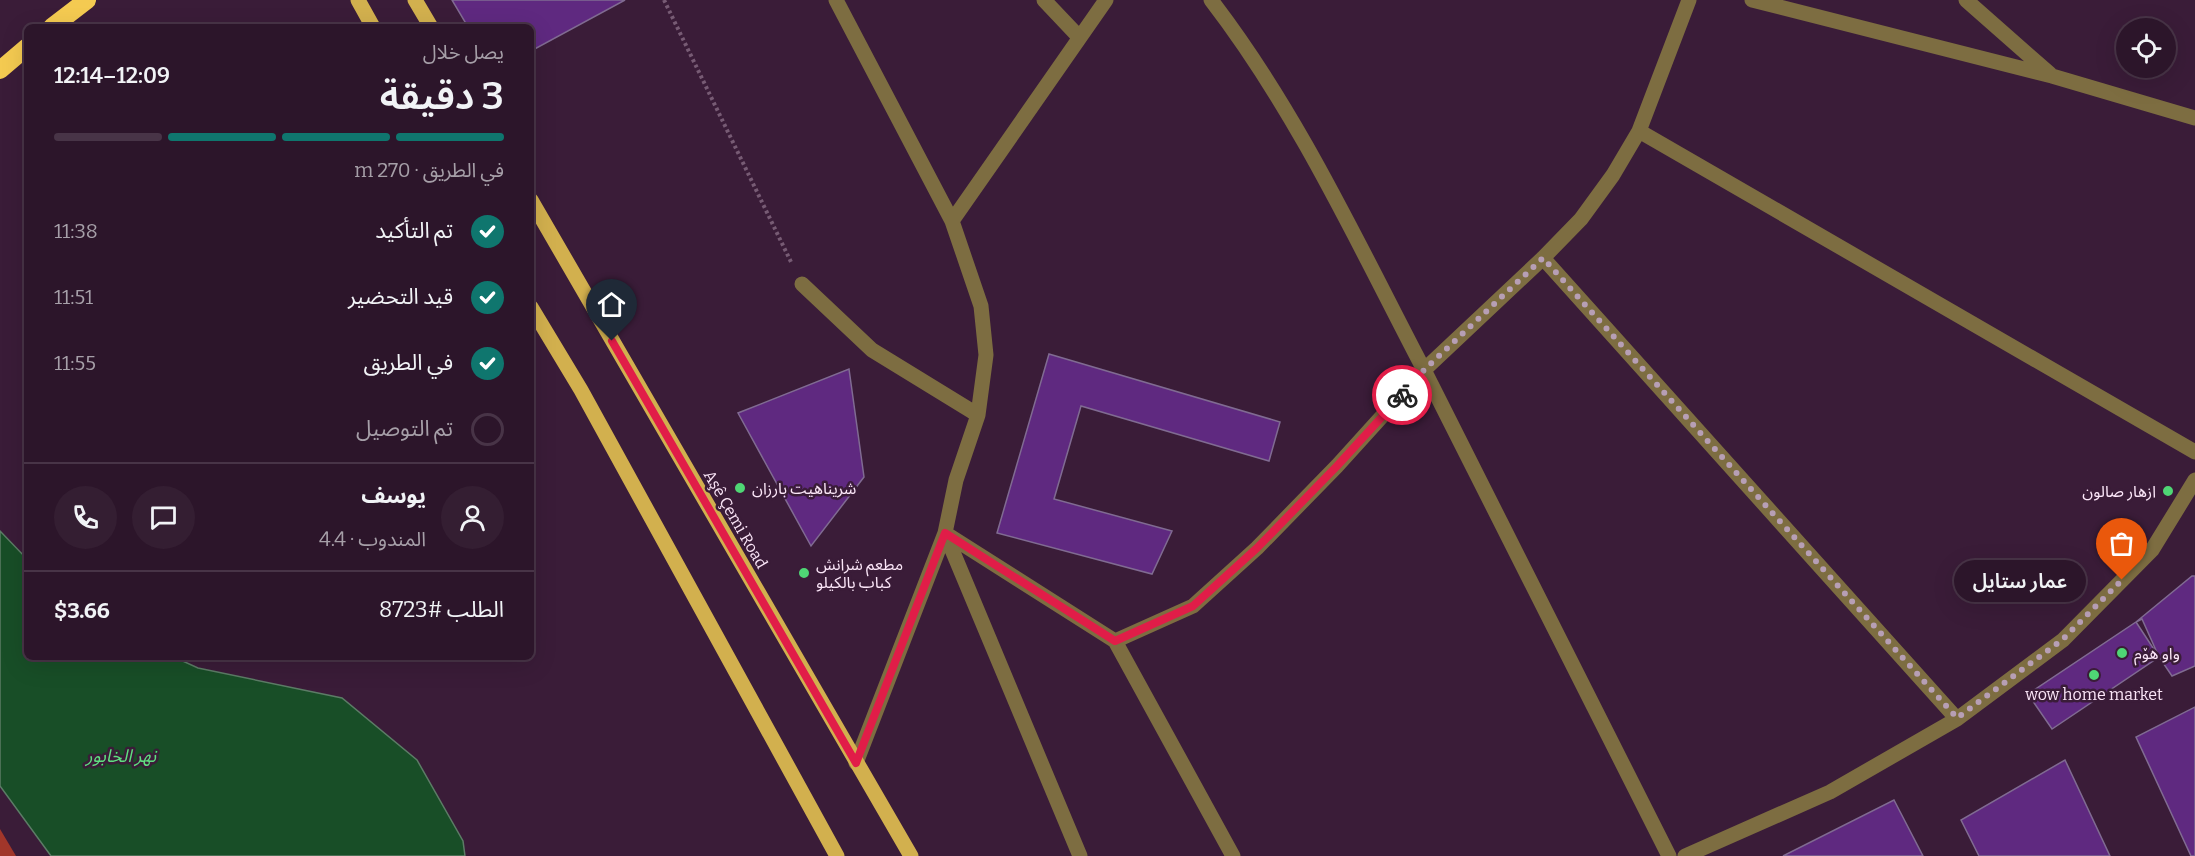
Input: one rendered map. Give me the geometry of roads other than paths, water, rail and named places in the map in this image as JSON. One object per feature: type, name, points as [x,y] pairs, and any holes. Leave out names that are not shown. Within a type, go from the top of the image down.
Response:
[{"type":"highway","points":[[56,24],[87,0]]},
{"type":"highway","points":[[0,70],[24,50]]},
{"type":"main road","points":[[358,0],[371,24]]},
{"type":"main road","points":[[415,0],[429,24]]},
{"type":"main road","name":"Aşê Çemi Road","points":[[534,205],[911,856]]},
{"type":"main road","points":[[534,312],[580,390],[837,856]]},
{"type":"street","points":[[1044,0],[1079,38]]},
{"type":"street","points":[[952,221],[1106,0]]},
{"type":"street","points":[[1211,0],[1244,44],[1306,145],[1424,370],[1669,856]]},
{"type":"street","points":[[1115,641],[1193,606],[1257,548],[1337,466],[1424,370],[1581,219],[1613,175],[1639,131],[1689,0]]},
{"type":"street","points":[[1752,0],[2052,76],[2195,118]]},
{"type":"street","points":[[1966,0],[2052,76]]},
{"type":"street","points":[[840,1],[952,221],[981,306],[986,355],[978,415],[956,480],[945,533],[856,763]]},
{"type":"street","points":[[1639,131],[2195,452]]},
{"type":"street","points":[[1543,258],[1957,718]]},
{"type":"street","points":[[802,284],[872,350],[978,415]]},
{"type":"street","points":[[1692,855],[1830,792],[1957,718],[2071,632],[2152,550],[2195,480]]},
{"type":"street","points":[[945,533],[1115,641],[1233,856]]},
{"type":"street","points":[[945,533],[1080,856]]},
{"type":"water","name":"نهر الخابور","points":[[0,531],[24,556],[24,660],[181,660],[198,668],[342,698],[417,760],[463,841],[465,856],[51,856],[0,786]]},
{"type":"place","name":"شريناهيت بارزان","points":[[740,488]]},
{"type":"place","name":"ازهار صالون","points":[[2168,491]]},
{"type":"place","name":"مطعم شرانش كباب بالكيلو","points":[[804,573]]},
{"type":"place","name":"عمار ستایل","points":[[2122,580]]},
{"type":"place","name":"واو هۆم","points":[[2122,653]]},
{"type":"place","name":"wow home market","points":[[2094,675]]}]
